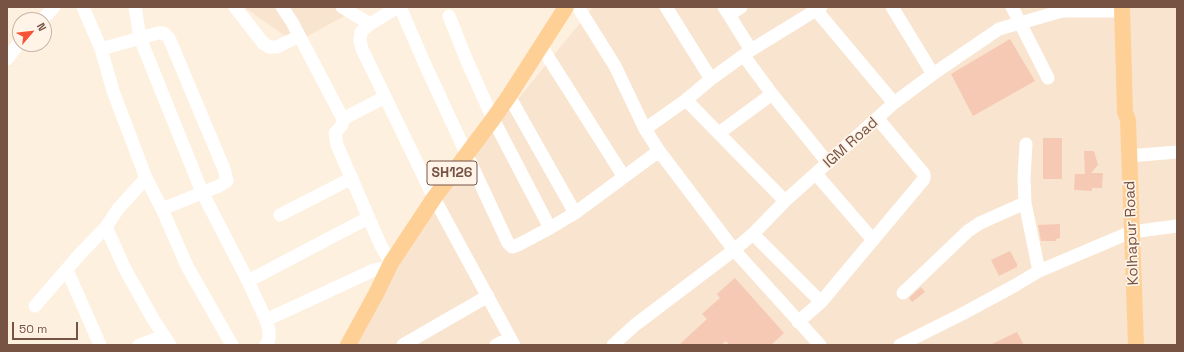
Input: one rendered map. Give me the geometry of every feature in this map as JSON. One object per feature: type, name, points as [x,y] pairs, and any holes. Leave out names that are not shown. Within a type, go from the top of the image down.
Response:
[{"type":"main road","name":"SH126","points":[[348,345],[377,292],[389,266],[434,198],[509,96],[566,7]]},
{"type":"main road","name":"Kolhapur Road","points":[[1125,8],[1125,112],[1128,120],[1136,345]]},
{"type":"street","points":[[83,7],[101,49],[113,91],[146,178],[162,209],[187,266],[232,345]]},
{"type":"street","points":[[135,7],[140,38],[202,192],[248,281],[266,320],[269,330],[269,339],[266,345]]},
{"type":"street","points":[[235,7],[263,43],[269,47],[277,47],[299,36]]},
{"type":"street","points":[[266,320],[374,270],[389,266],[338,145],[335,133],[342,125],[343,119],[282,7]]},
{"type":"street","points":[[342,7],[370,24]]},
{"type":"street","points":[[496,345],[512,341],[434,198],[362,50],[360,40],[361,32],[370,24],[399,7],[508,243],[512,247],[550,228],[575,213],[659,151]]},
{"type":"street","points":[[578,7],[615,66],[645,129],[659,151],[734,250],[820,345]]},
{"type":"street","points":[[666,7],[711,79]]},
{"type":"street","points":[[740,7],[726,11],[747,53],[772,94],[828,163]]},
{"type":"street","points":[[892,7],[933,74]]},
{"type":"street","points":[[1012,7],[1048,78]]},
{"type":"street","name":"IGM Road","points":[[613,345],[635,326],[753,234],[785,201],[878,119],[894,103],[933,74],[999,29],[1062,11],[1125,8]]},
{"type":"street","points":[[645,129],[686,100],[711,79],[747,53],[818,9],[894,103]]},
{"type":"street","points":[[449,16],[493,119],[550,228]]},
{"type":"street","points":[[101,49],[158,33],[164,33],[169,38],[224,169],[227,181],[219,186],[162,209]]},
{"type":"street","points":[[541,46],[624,177]]},
{"type":"street","points":[[719,133],[772,94]]},
{"type":"street","points":[[509,96],[575,213]]},
{"type":"street","points":[[343,119],[385,97]]},
{"type":"street","points":[[686,100],[785,201]]},
{"type":"street","points":[[798,322],[821,302],[924,179],[924,174],[878,119]]},
{"type":"street","points":[[1026,144],[1024,177],[1025,203],[1039,271]]},
{"type":"street","points":[[1129,156],[1177,152]]},
{"type":"street","points":[[816,174],[873,240]]},
{"type":"street","points":[[35,306],[80,254],[106,227],[118,209],[146,178]]},
{"type":"street","points":[[280,215],[352,178]]},
{"type":"street","points":[[903,293],[968,231],[980,223],[1025,203]]},
{"type":"street","points":[[248,281],[368,218]]},
{"type":"street","points":[[900,345],[970,310],[1039,271],[1131,232],[1177,226]]},
{"type":"street","points":[[106,227],[125,269],[167,341],[139,345]]},
{"type":"street","points":[[753,234],[821,302]]},
{"type":"street","points":[[67,270],[100,345]]},
{"type":"street","points":[[403,345],[488,296]]},
{"type":"shaded area","points":[[244,7],[361,7],[295,43]]},
{"type":"shaded area","points":[[593,7],[1177,7],[1177,345],[354,345],[422,217]]},
{"type":"building","points":[[1010,39],[1035,81],[973,116],[951,74]]},
{"type":"building","points":[[1043,138],[1062,138],[1062,179],[1043,179]]},
{"type":"building","points":[[1084,151],[1094,151],[1098,165],[1091,173],[1103,173],[1102,188],[1092,188],[1092,191],[1074,190],[1075,174],[1085,174]]},
{"type":"building","points":[[1060,224],[1060,238],[1056,239],[1056,241],[1041,241],[1038,225]]},
{"type":"building","points":[[1010,251],[1017,264],[1017,267],[999,276],[991,260]]},
{"type":"building","points":[[735,278],[784,333],[771,345],[729,345],[726,341],[721,345],[679,345],[707,319],[702,314],[720,298],[717,294]]},
{"type":"building","points":[[921,287],[925,292],[912,302],[909,298]]},
{"type":"building","points":[[1017,332],[1024,345],[990,345]]}]
